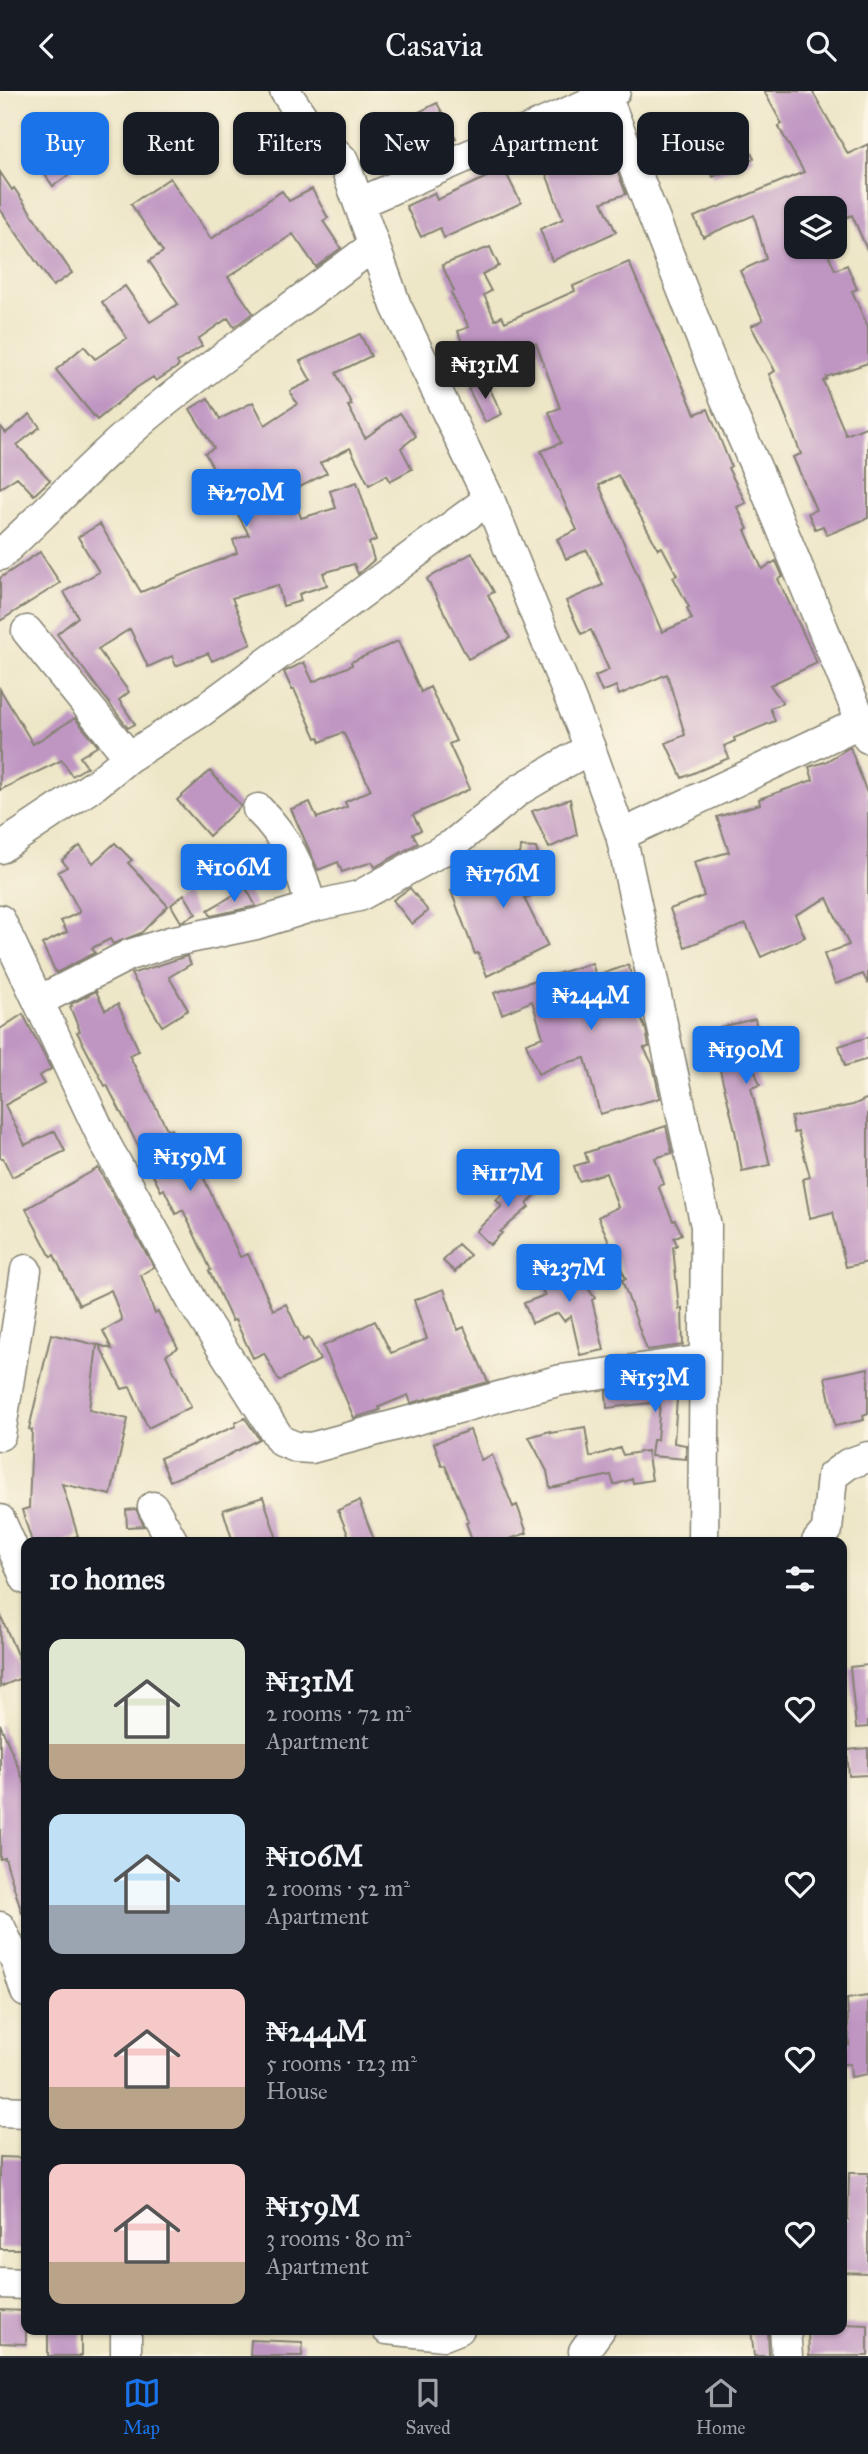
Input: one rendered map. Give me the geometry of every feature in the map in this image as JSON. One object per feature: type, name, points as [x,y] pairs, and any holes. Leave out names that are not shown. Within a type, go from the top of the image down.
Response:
[{"type":"street","points":[[285,91],[309,127],[343,160],[396,306],[489,499],[590,748],[621,835],[706,1226],[703,1537]]},
{"type":"street","points":[[359,203],[596,96],[866,726],[621,835]]},
{"type":"street","points":[[0,555],[159,407],[373,246]]},
{"type":"street","points":[[0,848],[85,792],[130,757],[202,711],[489,499]]},
{"type":"street","points":[[27,631],[130,757]]},
{"type":"street","points":[[39,1001],[130,955],[170,942],[256,924],[359,895],[452,845],[519,790],[590,748]]},
{"type":"street","points":[[258,809],[271,822],[298,865],[310,907]]},
{"type":"street","points":[[0,920],[106,1145],[194,1304],[281,1441],[296,1447],[311,1448],[561,1380],[704,1360]]},
{"type":"street","points":[[0,1435],[26,1270]]},
{"type":"street","points":[[821,1537],[827,1530],[832,1476],[848,1464],[868,1457]]},
{"type":"street","points":[[153,1507],[170,1537]]},
{"type":"street","points":[[0,1520],[21,1568]]},
{"type":"street","points":[[0,1927],[20,1951]]},
{"type":"street","points":[[0,2111],[21,2112]]},
{"type":"street","points":[[0,2283],[21,2284]]},
{"type":"street","points":[[126,2335],[126,2356]]},
{"type":"street","points":[[585,2356],[584,2351],[596,2335]]},
{"type":"street","points":[[785,2335],[787,2356]]},
{"type":"building","points":[[764,91],[812,91],[848,154],[868,144],[868,252],[852,215],[847,217],[847,196],[784,196],[784,259],[830,259],[835,270],[847,265],[857,289],[852,291],[868,327],[868,363],[826,377],[823,381],[846,435],[868,426],[868,518],[827,535],[823,526],[815,529],[808,513],[816,510],[793,457],[801,454],[769,374],[775,371],[751,326],[763,320],[740,271],[766,259],[754,215],[703,237],[694,217],[804,172],[778,126],[782,124]]},
{"type":"building","points":[[437,103],[442,112],[419,112]]},
{"type":"building","points":[[749,148],[754,158],[749,160]]},
{"type":"building","points":[[0,172],[12,190],[14,188],[72,273],[53,286],[0,209]]},
{"type":"building","points":[[45,175],[68,175],[53,186]]},
{"type":"building","points":[[491,175],[507,175],[521,203],[444,238],[440,228],[421,237],[406,206],[434,193],[437,200]]},
{"type":"building","points":[[547,175],[619,175],[626,194],[602,202],[616,232],[552,261],[540,229],[563,219]]},
{"type":"building","points":[[170,178],[211,239],[282,191],[289,201],[312,189],[328,218],[323,221],[341,248],[316,267],[293,234],[228,277],[253,313],[234,327],[228,318],[198,339],[202,346],[177,362],[179,366],[156,381],[153,377],[136,388],[97,420],[56,370],[84,346],[95,359],[127,338],[102,302],[125,286],[150,322],[178,304],[149,261],[163,252],[131,204]]},
{"type":"building","points":[[490,247],[499,266],[482,274],[491,291],[484,295],[495,320],[502,316],[505,322],[575,291],[573,286],[629,262],[695,414],[708,409],[731,466],[728,468],[746,503],[737,507],[762,569],[776,561],[783,577],[778,579],[817,663],[770,685],[783,703],[770,708],[775,721],[734,738],[735,741],[724,746],[729,758],[682,778],[666,743],[685,735],[667,674],[619,695],[616,686],[602,692],[595,676],[609,670],[591,630],[581,634],[566,601],[603,585],[587,550],[566,559],[557,539],[577,530],[541,451],[561,443],[549,412],[560,408],[536,343],[470,366],[458,331],[469,327],[451,293],[454,291],[442,265]],"holes":[[[618,475],[658,549],[662,547],[677,575],[673,577],[689,607],[687,608],[692,619],[662,632],[599,485]]]},
{"type":"building","points":[[360,334],[371,356],[336,373],[352,405],[348,406],[365,438],[400,413],[416,436],[401,448],[412,469],[390,481],[387,475],[369,485],[350,448],[320,463],[327,473],[292,491],[301,518],[336,508],[330,491],[357,482],[376,540],[369,543],[374,560],[358,574],[354,564],[323,573],[327,585],[299,594],[301,601],[283,606],[278,585],[232,598],[251,644],[212,661],[208,653],[176,666],[172,656],[148,667],[130,629],[98,649],[129,692],[119,700],[135,724],[128,728],[57,634],[78,617],[64,592],[99,572],[78,537],[100,524],[141,592],[237,553],[233,540],[249,535],[205,453],[214,448],[190,409],[208,398],[220,419],[253,402],[265,425],[297,404],[290,391],[311,381],[300,361]]},
{"type":"building","points":[[485,379],[502,414],[485,422],[468,388]]},
{"type":"building","points":[[30,414],[40,427],[17,445],[50,480],[34,495],[17,477],[0,488],[0,426],[6,433]]},
{"type":"building","points":[[40,552],[60,583],[0,621],[0,578]]},
{"type":"building","points":[[472,553],[494,592],[488,595],[510,638],[468,659],[427,579]]},
{"type":"building","points":[[398,641],[421,692],[430,687],[456,741],[449,744],[470,789],[413,815],[421,830],[413,834],[418,843],[375,867],[372,862],[342,872],[338,862],[318,870],[291,809],[310,802],[317,818],[347,807],[345,802],[371,790],[343,732],[321,742],[319,737],[316,738],[284,672],[304,662],[313,682]]},
{"type":"building","points":[[0,689],[33,744],[75,718],[98,746],[80,757],[87,767],[72,776],[62,760],[0,790]]},
{"type":"building","points":[[850,747],[868,796],[868,984],[863,974],[835,984],[824,954],[849,945],[827,898],[795,915],[805,937],[761,957],[746,924],[685,947],[670,909],[704,896],[694,862],[729,852],[717,817],[760,804],[759,799],[813,780],[809,767],[825,762]]},
{"type":"building","points":[[210,771],[241,806],[209,836],[177,800]]},
{"type":"building","points":[[570,799],[577,835],[549,848],[532,811]]},
{"type":"building","points":[[115,843],[132,860],[128,863],[168,906],[141,933],[113,944],[110,939],[92,948],[95,953],[56,973],[42,944],[67,932],[61,921],[80,912],[58,872],[67,867],[62,860],[80,846],[93,863]]},
{"type":"building","points":[[521,847],[536,848],[548,891],[524,898],[548,946],[487,976],[478,953],[475,954],[451,891],[472,883],[468,875],[500,858],[520,854]]},
{"type":"building","points":[[246,888],[256,906],[211,916],[208,910]]},
{"type":"building","points":[[410,888],[428,911],[412,924],[393,900]]},
{"type":"building","points":[[184,894],[196,914],[181,922],[171,905]]},
{"type":"building","points":[[187,956],[191,964],[169,977],[188,1010],[162,1026],[131,974]]},
{"type":"building","points":[[592,963],[596,976],[628,965],[635,985],[628,987],[646,1030],[649,1047],[644,1048],[653,1065],[660,1098],[600,1114],[585,1058],[538,1074],[526,1043],[543,1037],[532,1001],[502,1014],[494,993]]},
{"type":"building","points":[[96,991],[105,1010],[118,1004],[139,1051],[129,1055],[168,1131],[172,1129],[184,1154],[188,1152],[199,1176],[202,1174],[240,1257],[248,1254],[273,1310],[286,1304],[303,1341],[309,1338],[320,1360],[279,1381],[264,1353],[253,1358],[235,1320],[232,1321],[183,1210],[176,1214],[164,1189],[161,1191],[77,1032],[80,1031],[71,1004]]},
{"type":"building","points":[[23,1014],[51,1069],[39,1076],[44,1084],[5,1105],[25,1145],[55,1131],[65,1151],[12,1177],[3,1158],[0,1158],[0,1029]]},
{"type":"building","points":[[755,1019],[760,1043],[785,1037],[790,1054],[752,1063],[760,1085],[751,1088],[770,1165],[742,1171],[716,1054],[726,1052],[720,1027]]},
{"type":"building","points":[[868,1037],[868,1059],[845,1066],[839,1046]]},
{"type":"building","points":[[868,1098],[868,1262],[846,1267],[833,1212],[810,1218],[803,1179],[810,1177],[798,1132],[794,1133],[791,1117],[853,1105]]},
{"type":"building","points":[[666,1126],[672,1153],[655,1158],[664,1184],[658,1186],[673,1221],[675,1220],[682,1234],[674,1238],[677,1245],[673,1247],[679,1309],[682,1308],[683,1345],[647,1350],[622,1280],[626,1279],[598,1217],[618,1207],[606,1173],[579,1181],[574,1166],[588,1162],[585,1153]]},
{"type":"building","points":[[98,1168],[154,1267],[141,1275],[155,1314],[158,1312],[178,1348],[166,1355],[191,1407],[148,1428],[130,1387],[122,1389],[99,1345],[112,1349],[103,1331],[122,1320],[111,1290],[79,1305],[54,1255],[51,1257],[26,1209]]},
{"type":"building","points":[[523,1176],[539,1191],[527,1204],[529,1207],[500,1232],[502,1233],[490,1245],[476,1231],[502,1206],[496,1200]]},
{"type":"building","points":[[458,1244],[470,1255],[455,1272],[443,1261]]},
{"type":"building","points":[[573,1256],[589,1281],[584,1283],[595,1298],[592,1300],[604,1350],[580,1355],[571,1316],[564,1321],[558,1313],[532,1323],[524,1303],[545,1295],[535,1279]]},
{"type":"building","points":[[444,1289],[458,1330],[464,1327],[488,1382],[411,1403],[408,1395],[379,1407],[380,1410],[354,1418],[323,1346],[375,1321],[391,1353],[427,1339],[414,1300]]},
{"type":"building","points":[[51,1334],[97,1345],[89,1410],[128,1419],[111,1495],[62,1484],[78,1536],[30,1537],[22,1510],[29,1508],[32,1430],[29,1429]]},
{"type":"building","points":[[868,1368],[868,1413],[863,1415],[864,1420],[835,1426],[825,1377]]},
{"type":"building","points":[[678,1383],[674,1443],[686,1445],[686,1459],[651,1456],[653,1440],[657,1440],[660,1402],[607,1408],[606,1391]]},
{"type":"building","points":[[245,1418],[259,1439],[170,1481],[160,1458],[236,1426],[235,1423]]},
{"type":"building","points":[[585,1427],[590,1457],[620,1448],[623,1455],[647,1451],[652,1480],[633,1483],[632,1479],[614,1485],[611,1475],[550,1488],[547,1471],[529,1437],[550,1431],[551,1433]]},
{"type":"building","points":[[470,1430],[481,1460],[492,1455],[513,1507],[517,1505],[527,1533],[515,1537],[471,1537],[466,1523],[469,1522],[434,1443]]},
{"type":"building","points":[[263,1497],[276,1537],[231,1537],[223,1510]]},
{"type":"building","points":[[359,1501],[373,1537],[349,1537],[338,1510]]},
{"type":"building","points":[[136,1509],[144,1526],[127,1527],[126,1510]]},
{"type":"building","points":[[0,1614],[21,1664],[21,1678],[0,1687]]},
{"type":"building","points":[[868,1665],[868,1727],[856,1728],[850,1667]]},
{"type":"building","points":[[0,1724],[21,1774],[21,1910],[5,1858],[0,1859]]},
{"type":"building","points":[[868,1748],[868,1775],[849,1776],[847,1750]]},
{"type":"building","points":[[868,1996],[868,2074],[851,2077],[850,2064],[847,2064],[847,1999]]},
{"type":"building","points":[[0,2157],[21,2158],[21,2249],[0,2249]]},
{"type":"building","points":[[849,2173],[868,2173],[868,2273],[847,2272]]},
{"type":"building","points":[[0,2310],[21,2311],[21,2335],[26,2335],[26,2344],[0,2343]]},
{"type":"building","points":[[847,2324],[868,2325],[868,2356],[809,2356],[808,2335],[847,2335]]},
{"type":"building","points":[[48,2335],[81,2335],[81,2356],[48,2356]]},
{"type":"building","points":[[752,2335],[768,2335],[769,2356],[754,2356]]},
{"type":"building","points":[[251,2340],[303,2342],[302,2356],[250,2356]]}]
